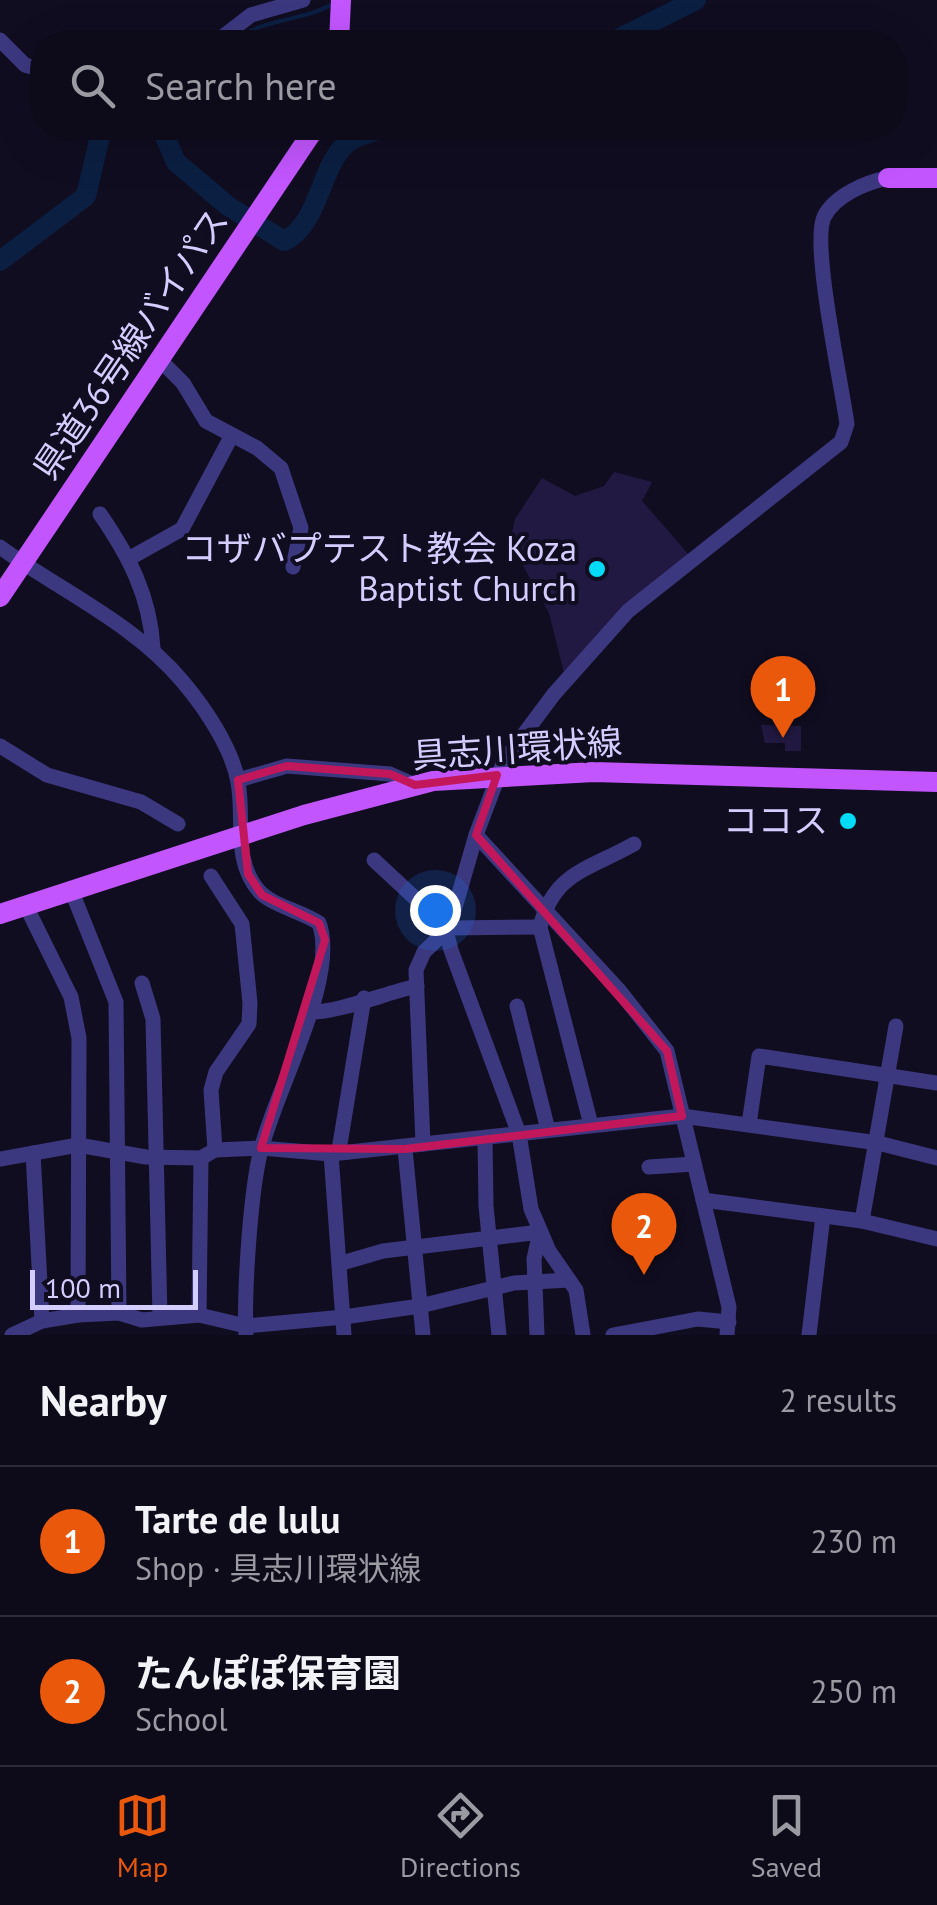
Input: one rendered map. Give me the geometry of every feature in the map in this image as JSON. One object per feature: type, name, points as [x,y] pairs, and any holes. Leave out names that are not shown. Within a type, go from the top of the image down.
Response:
[{"type":"main road","points":[[340,30],[341,0]]},
{"type":"main road","name":"県道36号線バイパス","points":[[0,596],[307,140]]},
{"type":"main road","points":[[888,178],[937,178]]},
{"type":"main road","name":"具志川環状線","points":[[0,914],[415,785],[497,775],[594,772],[937,782]]},
{"type":"street","points":[[232,30],[251,15],[303,0]]},
{"type":"street","points":[[0,40],[30,67]]},
{"type":"street","points":[[422,1144],[416,970],[424,952],[445,931],[497,775],[554,694],[628,611],[766,498],[836,450],[847,424],[820,254],[821,225],[833,205],[868,182],[888,178]]},
{"type":"street","points":[[160,360],[182,382],[206,421],[257,448],[282,468],[301,528],[294,567]]},
{"type":"street","points":[[130,558],[182,529],[230,437]]},
{"type":"street","points":[[100,514],[130,558],[151,618],[153,648]]},
{"type":"street","points":[[0,547],[153,648],[185,684],[218,735],[238,780],[248,874],[262,895],[319,923],[325,940],[309,1012],[261,1148],[246,1330]]},
{"type":"street","points":[[0,746],[46,775],[142,802],[178,824]]},
{"type":"street","points":[[238,780],[287,766],[374,772],[415,785]]},
{"type":"street","points":[[476,835],[618,988],[667,1052],[729,1307],[728,1329],[698,1318],[614,1335]]},
{"type":"street","points":[[591,1125],[540,928],[545,908],[564,870],[634,844]]},
{"type":"street","points":[[374,860],[445,931],[520,1134],[526,1192],[540,1232],[579,1301],[583,1335]]},
{"type":"street","points":[[199,1315],[211,1090],[216,1072],[249,1024],[250,1003],[242,924],[211,876]]},
{"type":"street","points":[[72,892],[116,1002],[119,1314]]},
{"type":"street","points":[[26,906],[71,997],[82,1074],[78,1316]]},
{"type":"street","points":[[445,931],[540,928]]},
{"type":"street","points":[[142,983],[153,1018],[160,1316]]},
{"type":"street","points":[[309,1012],[332,1012],[364,998],[417,986]]},
{"type":"street","points":[[344,1335],[335,1152],[364,998]]},
{"type":"street","points":[[517,1006],[548,1130]]},
{"type":"street","points":[[862,1221],[891,1074],[896,1026]]},
{"type":"street","points":[[749,1124],[759,1056],[937,1083]]},
{"type":"street","points":[[0,1159],[78,1145],[159,1157],[261,1148],[335,1152],[405,1149],[682,1116],[878,1143],[937,1158]]},
{"type":"street","points":[[485,1138],[499,1335]]},
{"type":"street","points":[[405,1149],[423,1335]]},
{"type":"street","points":[[33,1153],[42,1321]]},
{"type":"street","points":[[649,1166],[694,1164]]},
{"type":"street","points":[[703,1200],[862,1221],[937,1239]]},
{"type":"street","points":[[808,1335],[824,1216]]},
{"type":"street","points":[[342,1263],[383,1251],[540,1232]]},
{"type":"street","points":[[537,1335],[534,1282],[540,1232]]},
{"type":"street","points":[[12,1335],[42,1321],[119,1314],[142,1320],[199,1315],[246,1330],[420,1306],[494,1287],[568,1280]]},
{"type":"highlighted area","points":[[287,766],[390,774],[415,785],[497,775],[476,835],[667,1051],[682,1116],[405,1149],[261,1148],[325,940],[319,923],[262,895],[248,874],[238,780]]},
{"type":"building","name":"コザバプテスト教会 Koza Baptist Church","points":[[614,472],[652,482],[642,501],[689,555],[624,608],[564,673],[549,613],[515,551],[511,538],[515,519],[542,478],[575,496],[604,486]]},
{"type":"building","points":[[761,725],[801,726],[801,751],[785,751],[785,743],[765,743]]},
{"type":"waterway","points":[[636,30],[696,0]]},
{"type":"waterway","points":[[252,30],[334,3]]},
{"type":"waterway","points":[[0,261],[86,196],[99,140]]},
{"type":"waterway","points":[[166,140],[176,162],[228,206],[284,241],[304,223],[334,159],[353,140]]},
{"type":"place","name":"コザバプテスト教会 Koza Baptist Church","points":[[597,569]]},
{"type":"place","name":"Tarte de lulu","points":[[783,738]]},
{"type":"place","name":"ココス","points":[[848,821]]},
{"type":"place","name":"たんぽぽ保育園","points":[[644,1275]]}]
